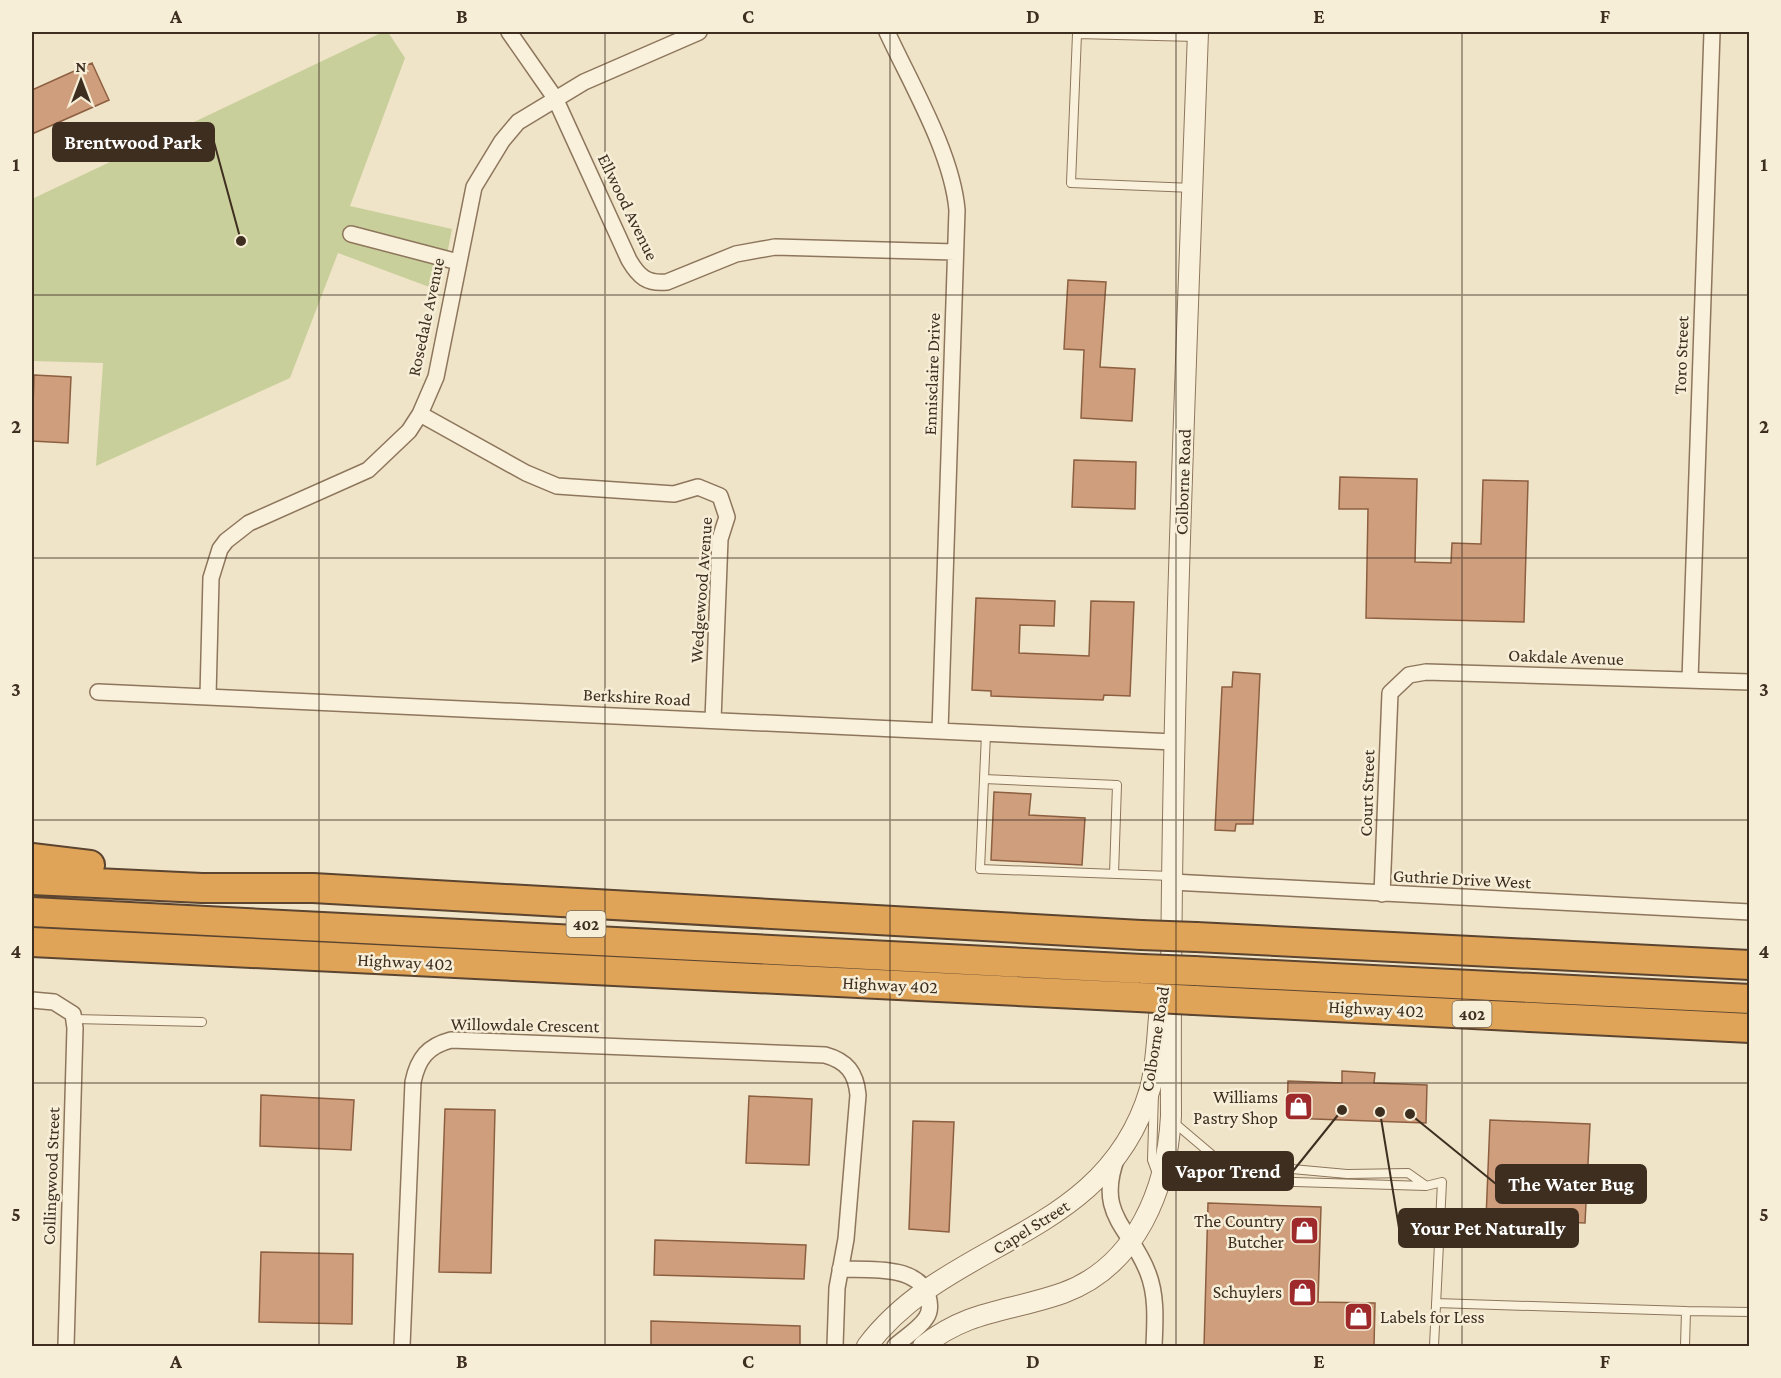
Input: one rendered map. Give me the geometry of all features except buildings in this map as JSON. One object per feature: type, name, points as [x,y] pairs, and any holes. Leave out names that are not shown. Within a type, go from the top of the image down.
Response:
[{"type":"highway","points":[[32,858],[313,888],[556,901],[770,916],[1141,952]]},
{"type":"highway","points":[[32,880],[202,888],[313,888]]},
{"type":"highway","name":"402","points":[[32,896],[1141,952],[1189,949],[1749,982]]},
{"type":"highway","points":[[32,912],[1141,952]]},
{"type":"highway","name":"Highway 402","points":[[32,942],[1749,1028]]},
{"type":"highway","points":[[1189,949],[1749,965]]},
{"type":"highway","points":[[1189,949],[1749,999]]},
{"type":"highway","points":[[32,957],[203,965],[406,962]]},
{"type":"street","name":"Ellwood Avenue","points":[[509,32],[555,98],[629,260],[641,278],[667,282],[736,255],[775,247],[955,252]]},
{"type":"street","name":"Rosedale Avenue","points":[[208,696],[211,578],[220,549],[226,541],[249,523],[368,470],[394,448],[420,414],[436,377],[474,187],[518,122],[584,82],[699,32]]},
{"type":"street","name":"Ennisclaire Drive","points":[[887,32],[950,173],[957,210],[940,731]]},
{"type":"street","name":"Toro Street","points":[[1690,681],[1712,32]]},
{"type":"street","name":"Colborne Road","points":[[1130,1242],[1153,1203],[1163,1176],[1189,949],[1172,879],[1174,742],[1198,34]]},
{"type":"street","points":[[351,234],[458,262]]},
{"type":"street","name":"Wedgewood Avenue","points":[[420,414],[526,473],[557,486],[674,494],[698,487],[720,496],[727,518],[720,539],[713,720]]},
{"type":"street","name":"Oakdale Avenue","points":[[1390,693],[1409,675],[1426,672],[1749,682]]},
{"type":"street","name":"Berkshire Road","points":[[98,692],[1174,742]]},
{"type":"street","name":"Court Street","points":[[1382,894],[1390,693]]},
{"type":"street","name":"Guthrie Drive West","points":[[1172,879],[1382,894],[1749,912]]},
{"type":"street","name":"Colborne Road","points":[[1154,1347],[1155,1300],[1148,1273],[1119,1224],[1113,1205],[1112,1174],[1121,1147],[1144,1105],[1189,949]]},
{"type":"street","points":[[32,1000],[54,1002],[71,1014]]},
{"type":"street","name":"Collingwood Street","points":[[66,1347],[71,1014]]},
{"type":"street","name":"Willowdale Crescent","points":[[402,1347],[410,1104],[416,1065],[435,1044],[451,1040],[825,1055],[839,1059],[856,1078],[858,1095],[846,1239],[840,1269]]},
{"type":"street","name":"Capel Street","points":[[867,1347],[880,1328],[925,1290],[1022,1236],[1063,1209],[1097,1180],[1121,1147]]},
{"type":"street","points":[[1153,1203],[1143,1243],[1152,1272],[1155,1300]]},
{"type":"street","points":[[923,1347],[960,1322],[1078,1286],[1108,1266],[1130,1242]]},
{"type":"street","points":[[835,1347],[840,1269],[880,1271],[910,1276],[925,1290],[929,1311],[925,1319],[896,1347]]},
{"type":"lane","points":[[1193,188],[1071,183],[1077,34],[1198,34]]},
{"type":"lane","points":[[986,734],[980,869],[1114,874],[1172,879]]},
{"type":"lane","points":[[984,778],[1117,785],[1114,874]]},
{"type":"lane","points":[[71,1014],[202,1022]]},
{"type":"lane","points":[[1153,1071],[1152,1155],[1156,1171],[1163,1176],[1239,1182],[1426,1186],[1442,1182],[1434,1347]]},
{"type":"lane","points":[[1171,1120],[1230,1170],[1281,1168],[1347,1174],[1408,1173],[1426,1186]]},
{"type":"lane","points":[[1436,1303],[1749,1312]]},
{"type":"lane","points":[[1685,1347],[1686,1311]]},
{"type":"green space","points":[[383,32],[388,32],[405,58],[350,206],[452,229],[440,291],[338,253],[290,378],[96,466],[103,363],[32,361],[32,199]]},
{"type":"place","name":"Brentwood Park","points":[[241,241]]},
{"type":"place","name":"Williams Pastry Shop","points":[[1299,1107]]},
{"type":"place","name":"Vapor Trend","points":[[1342,1110]]},
{"type":"place","name":"Your Pet Naturally","points":[[1380,1112]]},
{"type":"place","name":"The Water Bug","points":[[1410,1114]]},
{"type":"place","name":"The Country Butcher","points":[[1305,1231]]},
{"type":"place","name":"Schuylers","points":[[1303,1292]]},
{"type":"place","name":"Labels for Less","points":[[1359,1317]]}]
